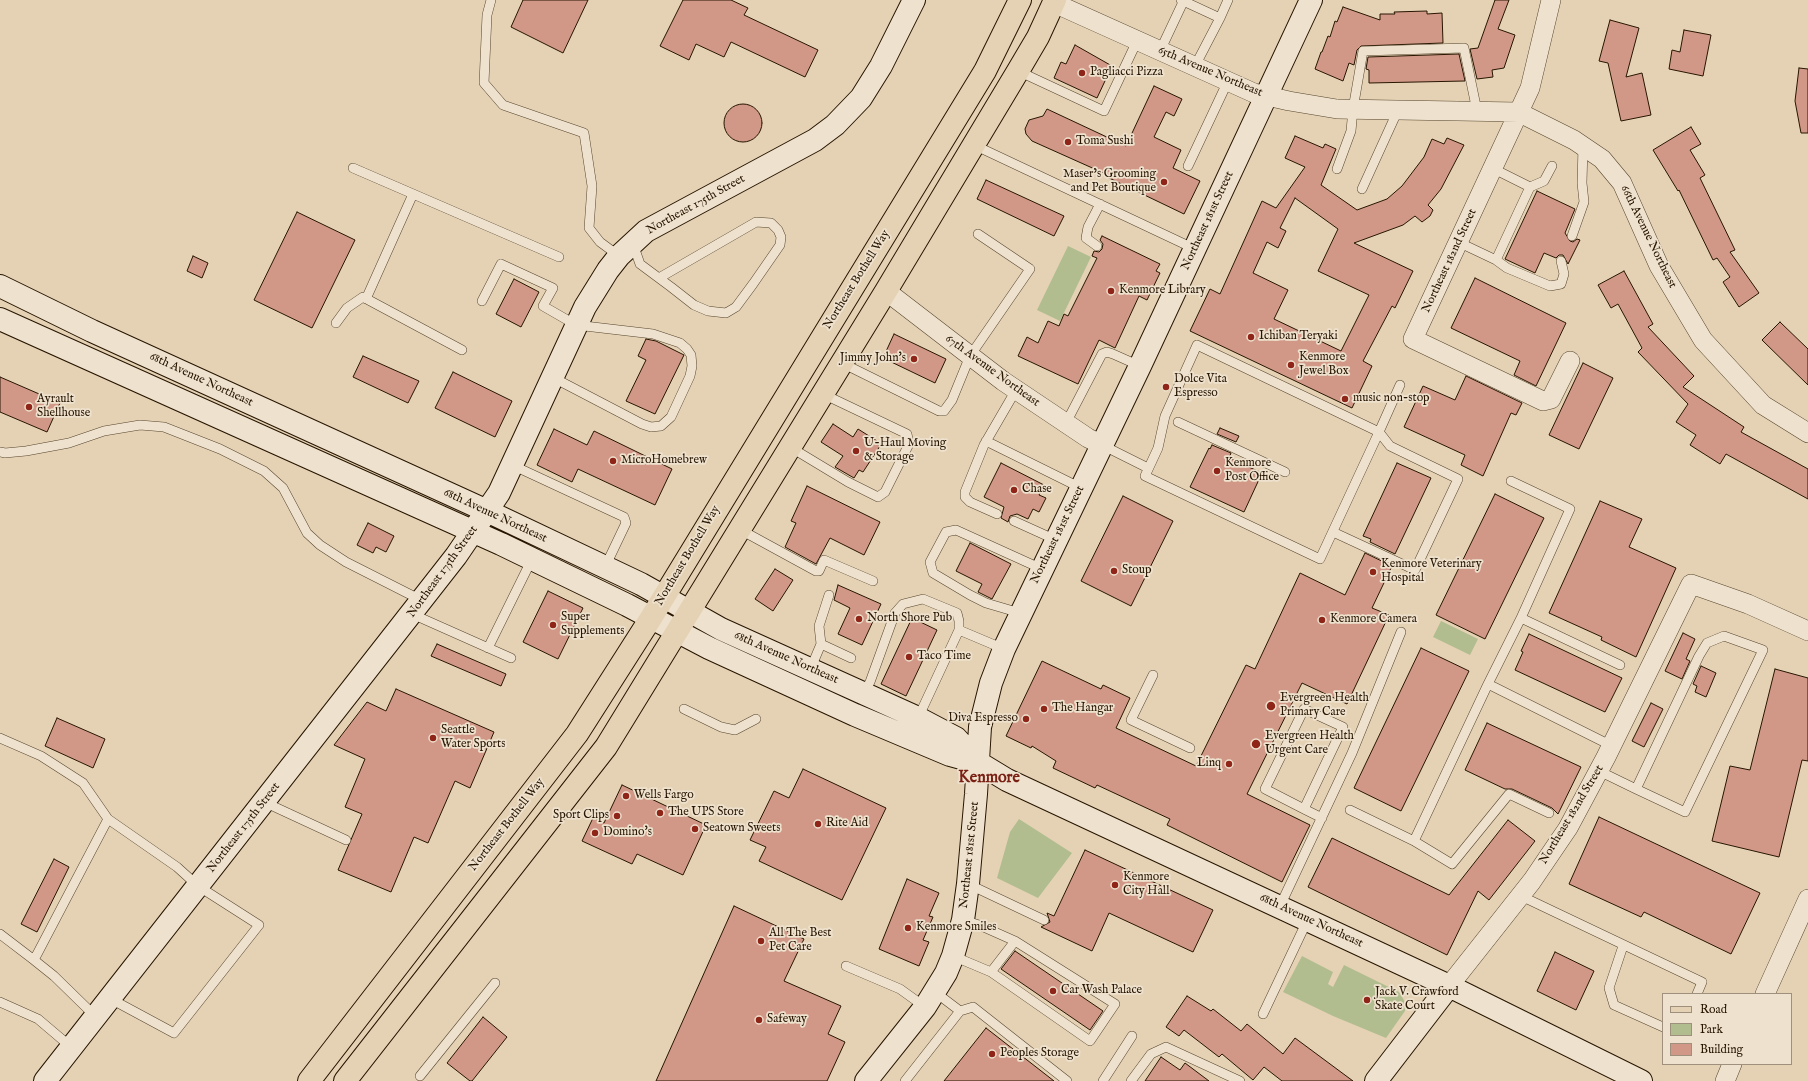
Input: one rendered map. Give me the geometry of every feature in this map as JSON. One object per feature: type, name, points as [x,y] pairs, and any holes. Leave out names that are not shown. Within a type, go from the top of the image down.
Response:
[{"type":"main road","name":"Northeast Bothell Way","points":[[309,1081],[576,734],[664,597],[985,71],[1020,0]]},
{"type":"main road","points":[[346,1081],[606,747],[974,145],[1018,71],[1054,1]]},
{"type":"main road","points":[[886,291],[885,273],[889,255],[973,120],[985,71]]},
{"type":"street","name":"Northeast 175th Street","points":[[45,1081],[418,607],[487,511],[499,493],[576,325],[594,290],[626,250],[646,231],[815,140],[835,125],[861,98],[881,66],[914,0]]},
{"type":"street","name":"Northeast 181st Street","points":[[866,1081],[930,999],[953,956],[963,920],[968,884],[979,763],[980,727],[991,683],[1004,649],[1268,96],[1311,0]]},
{"type":"street","name":"Northeast 182nd Street","points":[[1551,0],[1530,88],[1413,339],[1543,402],[1551,399],[1570,361]]},
{"type":"street","name":"65th Avenue Northeast","points":[[1054,1],[1254,93],[1289,102],[1337,109],[1518,112]]},
{"type":"street","name":"66th Avenue Northeast","points":[[1518,112],[1583,146],[1602,159],[1622,183],[1659,266],[1703,340],[1763,405],[1808,433]]},
{"type":"street","name":"68th Avenue Northeast","points":[[2,287],[92,331],[487,511],[605,567],[664,597],[721,629],[810,670],[864,692],[918,718],[956,738],[979,763]]},
{"type":"street","name":"67th Avenue Northeast","points":[[886,291],[1016,390],[1102,445]]},
{"type":"street","name":"68th Avenue Northeast","points":[[0,319],[473,531],[709,648],[862,718],[950,755],[979,763],[1007,780],[1308,919],[1449,986],[1641,1081]]},
{"type":"street","name":"Northeast 182nd Street","points":[[1376,1081],[1521,896],[1568,828],[1612,746],[1691,584],[1748,604],[1808,631]]},
{"type":"street","points":[[1765,993],[1808,899]]},
{"type":"street","points":[[1725,1081],[1732,1065]]},
{"type":"lane","points":[[491,0],[487,15],[484,83],[503,105],[584,133],[592,186],[589,228],[600,242],[626,250],[640,264],[694,305],[708,311],[726,313],[736,307],[780,245],[781,237],[778,230],[771,223],[756,222],[659,278]]},
{"type":"lane","points":[[1160,51],[1183,0],[1220,18]]},
{"type":"lane","points":[[1195,66],[1228,0]]},
{"type":"lane","points":[[1018,71],[1104,111],[1137,40]]},
{"type":"lane","points":[[1337,169],[1351,131],[1353,109],[1363,51],[1464,48],[1477,111]]},
{"type":"lane","points":[[1188,166],[1228,81]]},
{"type":"lane","points":[[1362,189],[1398,110]]},
{"type":"lane","points":[[974,145],[1195,249]]},
{"type":"lane","points":[[1572,236],[1584,202],[1582,183],[1583,146]]},
{"type":"lane","points":[[1496,260],[1530,187],[1544,181],[1552,166]]},
{"type":"lane","points":[[353,168],[559,257]]},
{"type":"lane","points":[[1492,168],[1530,187]]},
{"type":"lane","points":[[366,299],[413,194]]},
{"type":"lane","points":[[1097,246],[1086,238],[1088,227],[1100,204]]},
{"type":"lane","points":[[842,363],[939,411],[944,411],[952,400],[970,356],[1030,270],[978,234]]},
{"type":"lane","points":[[1458,242],[1496,260],[1507,268],[1550,286],[1561,284],[1564,274],[1561,261]]},
{"type":"lane","points":[[482,301],[501,264],[554,288],[543,306],[576,325],[654,334],[667,337],[687,349],[691,355],[692,366],[690,376],[671,417],[661,426],[651,427],[642,424],[552,377]]},
{"type":"lane","points":[[336,323],[347,308],[363,297],[462,350]]},
{"type":"lane","points":[[1333,532],[1415,570],[1458,479],[1390,446],[1379,432],[1197,345],[1165,416],[1158,448],[1145,476],[1320,558],[1333,532],[1379,432],[1400,385]]},
{"type":"lane","points":[[1066,423],[1102,354],[1107,352],[1114,354],[1140,366]]},
{"type":"lane","points":[[997,514],[970,502],[965,497],[965,492],[986,441],[1016,390]]},
{"type":"lane","points":[[790,447],[848,482],[878,497],[885,492],[909,444],[907,434],[823,394]]},
{"type":"lane","points":[[1178,422],[1285,472]]},
{"type":"lane","points":[[0,452],[26,452],[69,442],[104,431],[140,425],[164,427],[220,449],[264,471],[283,488],[306,533],[320,545],[418,607],[488,648],[511,658]]},
{"type":"lane","points":[[986,441],[1081,488]]},
{"type":"lane","points":[[1102,445],[1148,468]]},
{"type":"lane","points":[[512,465],[624,518],[626,523],[605,567]]},
{"type":"lane","points":[[1414,841],[1570,509],[1511,481]]},
{"type":"lane","points":[[1014,521],[1056,540]]},
{"type":"lane","points":[[739,529],[816,571],[819,571],[824,560],[874,581]]},
{"type":"lane","points":[[1020,613],[986,603],[970,595],[933,573],[930,562],[946,532],[956,530],[1042,569]]},
{"type":"lane","points":[[488,648],[532,559]]},
{"type":"lane","points":[[810,670],[821,644],[819,626],[829,595]]},
{"type":"lane","points":[[864,692],[870,682],[895,613],[903,604],[923,599],[957,613],[959,630],[918,718]]},
{"type":"lane","points":[[1520,618],[1620,665]]},
{"type":"lane","points":[[959,630],[1004,649]]},
{"type":"lane","points":[[1280,906],[1352,754],[1401,632]]},
{"type":"lane","points":[[1599,771],[1636,789],[1685,812],[1763,650],[1724,636],[1707,643],[1699,656],[1636,789]]},
{"type":"lane","points":[[821,644],[851,658]]},
{"type":"lane","points":[[1153,675],[1131,720],[1190,748]]},
{"type":"lane","points":[[1488,684],[1612,746]]},
{"type":"lane","points":[[684,708],[721,727],[735,730],[756,719]]},
{"type":"lane","points":[[1304,809],[1343,727],[1304,709],[1265,789],[1304,809],[1322,818]]},
{"type":"lane","points":[[0,738],[41,756],[84,783],[108,819],[177,867],[198,886],[259,925],[174,1033],[109,998]]},
{"type":"lane","points":[[1350,810],[1414,841],[1452,864],[1509,794],[1549,813]]},
{"type":"lane","points":[[264,802],[346,840]]},
{"type":"lane","points":[[34,960],[108,819]]},
{"type":"lane","points":[[968,884],[1044,920]]},
{"type":"lane","points":[[1521,896],[1623,946],[1702,982],[1697,993]]},
{"type":"lane","points":[[1263,1014],[1308,919]]},
{"type":"lane","points":[[953,956],[992,972],[1090,1041],[1115,1004],[1015,941],[979,925],[963,920]]},
{"type":"lane","points":[[0,934],[54,976],[95,1016]]},
{"type":"lane","points":[[992,972],[1015,941]]},
{"type":"lane","points":[[1623,946],[1609,988],[1614,1005],[1662,1027]]},
{"type":"lane","points":[[846,966],[900,989],[960,1011]]},
{"type":"lane","points":[[420,1076],[495,983]]},
{"type":"lane","points":[[0,1002],[38,1019],[71,1047]]},
{"type":"lane","points":[[905,1081],[960,1011],[973,1007],[1067,1081]]},
{"type":"lane","points":[[1103,1081],[1132,1036]]},
{"type":"lane","points":[[1131,1081],[1151,1054],[1166,1047],[1240,1081]]},
{"type":"green space","points":[[1068,246],[1091,257],[1060,321],[1037,310]]},
{"type":"green space","points":[[1441,621],[1478,639],[1470,655],[1433,637]]},
{"type":"green space","points":[[1019,819],[1072,853],[1038,898],[997,878],[1010,832]]},
{"type":"green space","name":"Jack V. Crawford Skate Court","points":[[1302,956],[1333,972],[1328,984],[1333,987],[1344,965],[1399,992],[1405,1002],[1405,1011],[1386,1038],[1333,1016],[1283,992]]},
{"type":"building","points":[[523,0],[588,0],[563,53],[511,27]]},
{"type":"building","points":[[683,0],[731,0],[748,8],[744,15],[818,50],[805,77],[731,42],[724,57],[696,44],[689,60],[660,46]]},
{"type":"building","points":[[1495,0],[1509,0],[1498,29],[1515,35],[1504,68],[1492,70],[1493,77],[1477,79],[1470,49],[1478,48]]},
{"type":"building","points":[[1343,7],[1380,20],[1380,14],[1395,14],[1394,12],[1427,11],[1427,14],[1442,13],[1443,43],[1361,46],[1357,50],[1354,65],[1349,63],[1343,81],[1315,69],[1328,36],[1330,37],[1335,21],[1337,22]]},
{"type":"building","points":[[1610,20],[1639,28],[1626,77],[1642,73],[1651,115],[1621,121],[1608,63],[1599,61]]},
{"type":"building","points":[[1684,30],[1711,35],[1703,76],[1669,69],[1672,50],[1680,52]]},
{"type":"building","name":"Pagliacci Pizza","points":[[1075,45],[1112,66],[1097,98],[1054,78],[1061,62],[1066,64]]},
{"type":"building","points":[[1459,54],[1465,81],[1369,83],[1369,70],[1366,69],[1368,57]]},
{"type":"building","points":[[1799,68],[1808,69],[1808,133],[1801,133],[1795,101]]},
{"type":"building","points":[[1154,86],[1182,99],[1174,116],[1166,112],[1154,137],[1181,150],[1173,168],[1200,181],[1184,214],[1107,177],[1108,175],[1032,141],[1026,134],[1025,129],[1029,120],[1043,116],[1047,109],[1126,146]]},
{"type":"building","points":[[743,104],[756,110],[762,123],[756,136],[743,142],[730,136],[724,123],[730,110]]},
{"type":"building","points":[[1691,127],[1701,144],[1690,150],[1705,175],[1700,178],[1735,250],[1730,252],[1759,293],[1739,307],[1723,282],[1730,277],[1717,258],[1713,260],[1679,190],[1678,191],[1653,150]]},
{"type":"building","points":[[1295,136],[1323,148],[1325,144],[1336,149],[1321,185],[1357,210],[1387,199],[1402,186],[1424,157],[1432,139],[1444,144],[1447,138],[1464,145],[1441,189],[1428,205],[1433,210],[1430,216],[1422,222],[1415,216],[1403,225],[1354,243],[1413,271],[1395,308],[1392,306],[1363,361],[1372,366],[1352,408],[1190,331],[1210,289],[1220,294],[1262,201],[1276,208],[1305,167],[1285,158]],"holes":[[[1295,198],[1338,229],[1318,271],[1369,295],[1341,351],[1274,319],[1288,290],[1253,273],[1267,242],[1278,248],[1286,231],[1280,228]]]},
{"type":"building","points":[[986,180],[1064,216],[1054,236],[977,199]]},
{"type":"building","points":[[1537,191],[1575,209],[1565,233],[1570,241],[1573,242],[1577,239],[1580,240],[1568,264],[1563,255],[1559,255],[1556,258],[1544,253],[1535,273],[1505,259]]},
{"type":"building","points":[[297,212],[355,240],[312,328],[254,300]]},
{"type":"building","name":"Kenmore Library","points":[[1102,236],[1160,264],[1156,271],[1160,273],[1147,300],[1139,296],[1115,348],[1099,340],[1078,384],[1018,356],[1027,337],[1038,343],[1048,321],[1059,326],[1064,314],[1068,316],[1097,258],[1092,256],[1094,251],[1099,252],[1102,249],[1103,244],[1100,240]]},
{"type":"building","points":[[193,256],[208,263],[202,278],[187,271]]},
{"type":"building","points":[[1624,271],[1653,324],[1648,327],[1694,376],[1683,387],[1744,427],[1741,432],[1808,469],[1808,499],[1726,454],[1720,464],[1690,445],[1696,435],[1676,422],[1688,404],[1638,352],[1642,348],[1618,304],[1611,308],[1598,285]]},
{"type":"building","points":[[1475,278],[1566,323],[1536,386],[1514,375],[1520,361],[1451,328]]},
{"type":"building","points":[[514,279],[539,292],[521,327],[496,314]]},
{"type":"building","points":[[1780,322],[1808,349],[1808,385],[1762,340]]},
{"type":"building","name":"Jimmy John's","points":[[894,334],[946,359],[935,383],[883,358]]},
{"type":"building","points":[[646,339],[656,341],[684,355],[655,414],[626,401],[646,360],[638,356]]},
{"type":"building","points":[[363,356],[419,381],[408,403],[353,377]]},
{"type":"building","points":[[1583,363],[1613,378],[1579,449],[1549,435]]},
{"type":"building","points":[[453,372],[512,401],[495,437],[435,408]]},
{"type":"building","points":[[1466,376],[1522,403],[1516,415],[1511,413],[1483,476],[1461,465],[1465,455],[1404,427],[1423,386],[1455,400]]},
{"type":"building","name":"Ayrault Shellhouse","points":[[0,377],[60,403],[47,432],[0,412]]},
{"type":"building","name":"U-Haul Moving & Storage","points":[[833,424],[853,437],[858,429],[877,441],[875,443],[880,446],[863,472],[859,470],[854,478],[835,467],[843,456],[821,442]]},
{"type":"building","points":[[1220,428],[1239,436],[1236,442],[1217,434]]},
{"type":"building","points":[[554,429],[587,445],[594,431],[672,469],[655,505],[578,469],[572,482],[537,465]]},
{"type":"building","points":[[1212,445],[1231,453],[1229,458],[1262,473],[1244,512],[1190,487],[1209,448],[1210,449]]},
{"type":"building","name":"Chase","points":[[1001,463],[1044,485],[1039,495],[1046,498],[1039,512],[1033,509],[1028,519],[1017,514],[1010,516],[1008,522],[1001,518],[1004,507],[984,497]]},
{"type":"building","points":[[1397,463],[1431,478],[1395,554],[1370,542],[1371,539],[1363,536]]},
{"type":"building","points":[[807,486],[880,522],[864,555],[830,538],[816,564],[785,547],[796,523],[791,521]]},
{"type":"building","points":[[1495,494],[1544,518],[1485,639],[1436,615]]},
{"type":"building","points":[[1123,496],[1173,521],[1131,606],[1081,581]]},
{"type":"building","points":[[1600,501],[1642,519],[1629,547],[1676,568],[1636,657],[1601,640],[1602,637],[1549,613]]},
{"type":"building","points":[[368,523],[394,536],[386,552],[376,547],[373,553],[357,545]]},
{"type":"building","points":[[970,543],[1011,564],[992,599],[978,592],[982,584],[956,571]]},
{"type":"building","points":[[1365,553],[1392,566],[1372,608],[1389,615],[1347,704],[1302,683],[1247,794],[1310,825],[1282,882],[1167,825],[1170,819],[1097,785],[1095,788],[1053,768],[1056,761],[1032,746],[1031,748],[1006,736],[1042,661],[1101,689],[1103,685],[1130,698],[1116,728],[1196,766],[1246,665],[1255,669],[1300,573],[1345,595]]},
{"type":"building","points":[[775,569],[793,580],[773,611],[755,599]]},
{"type":"building","name":"North Shore Pub","points":[[838,585],[881,604],[862,645],[838,634],[850,608],[834,600]]},
{"type":"building","name":"Super Supplements","points":[[548,591],[583,608],[558,659],[523,642]]},
{"type":"building","name":"Taco Time","points":[[912,618],[937,630],[906,696],[881,684]]},
{"type":"building","points":[[1683,633],[1695,639],[1686,659],[1690,661],[1682,679],[1665,671]]},
{"type":"building","points":[[1529,634],[1622,678],[1605,712],[1515,670],[1523,652],[1521,651]]},
{"type":"building","points":[[437,644],[506,674],[501,686],[431,656]]},
{"type":"building","points":[[1421,648],[1469,671],[1401,811],[1354,788]]},
{"type":"building","points":[[1701,666],[1716,673],[1706,697],[1695,692],[1697,686],[1693,684]]},
{"type":"building","points":[[1775,669],[1808,678],[1808,761],[1802,760],[1779,857],[1712,841],[1730,766],[1750,770]]},
{"type":"building","points":[[396,689],[494,732],[470,788],[455,781],[428,843],[414,837],[391,892],[338,870],[362,814],[345,807],[365,759],[334,745],[367,702],[386,711]]},
{"type":"building","points":[[1651,703],[1663,709],[1644,747],[1632,741]]},
{"type":"building","points":[[57,718],[105,739],[93,768],[45,746]]},
{"type":"building","points":[[1487,723],[1581,767],[1558,814],[1552,808],[1512,789],[1505,789],[1465,770]]},
{"type":"building","name":"Rite Aid","points":[[803,769],[886,808],[842,900],[759,861],[766,847],[750,840],[774,791],[789,798]]},
{"type":"building","points":[[622,785],[706,825],[683,875],[637,854],[632,864],[582,841],[593,818],[604,823]]},
{"type":"building","points":[[1599,817],[1760,893],[1731,954],[1644,912],[1641,917],[1569,884]]},
{"type":"building","points":[[1508,820],[1535,841],[1489,900],[1478,891],[1447,955],[1308,887],[1332,838],[1449,895]]},
{"type":"building","name":"Kenmore City Hall","points":[[1085,850],[1213,910],[1193,952],[1109,913],[1092,951],[1041,927],[1050,922],[1047,913],[1054,916]]},
{"type":"building","points":[[54,859],[69,867],[37,932],[21,924]]},
{"type":"building","name":"Kenmore Smiles","points":[[907,879],[939,893],[929,916],[933,917],[923,940],[929,942],[919,966],[879,949]]},
{"type":"building","name":"Safeway","points":[[734,906],[804,939],[784,981],[841,1006],[828,1034],[845,1042],[827,1081],[656,1081]]},
{"type":"building","name":"Car Wash Palace","points":[[1015,951],[1103,1011],[1090,1030],[1001,969]]},
{"type":"building","points":[[1555,952],[1594,971],[1576,1010],[1537,991]]},
{"type":"building","points":[[1187,996],[1211,1011],[1213,1009],[1241,1031],[1247,1024],[1283,1054],[1295,1038],[1353,1081],[1282,1081],[1264,1067],[1253,1080],[1222,1054],[1219,1057],[1184,1030],[1179,1036],[1166,1027]]},
{"type":"building","points":[[483,1017],[507,1037],[472,1081],[470,1081],[447,1063]]},
{"type":"building","name":"Peoples Storage","points":[[986,1028],[1054,1081],[944,1081]]},
{"type":"building","points":[[1161,1057],[1180,1070],[1185,1063],[1209,1081],[1145,1081]]},
{"type":"place","name":"Pagliacci Pizza","points":[[1082,73]]},
{"type":"place","name":"Toma Sushi","points":[[1068,142]]},
{"type":"place","name":"Maser’s Grooming and Pet Boutique","points":[[1164,182]]},
{"type":"place","name":"Kenmore Library","points":[[1111,291]]},
{"type":"place","name":"Ichiban Teryaki","points":[[1251,337]]},
{"type":"place","name":"Jimmy John's","points":[[914,359]]},
{"type":"place","name":"Kenmore Jewel Box","points":[[1291,365]]},
{"type":"place","name":"Dolce Vita Espresso","points":[[1166,387]]},
{"type":"place","name":"music non-stop","points":[[1345,399]]},
{"type":"place","name":"Ayrault Shellhouse","points":[[29,407]]},
{"type":"place","name":"U-Haul Moving & Storage","points":[[856,451]]},
{"type":"place","name":"MicroHomebrew","points":[[613,461]]},
{"type":"place","name":"Kenmore Post Office","points":[[1217,471]]},
{"type":"place","name":"Chase","points":[[1014,490]]},
{"type":"place","name":"Stoup","points":[[1114,571]]},
{"type":"place","name":"Kenmore Veterinary Hospital","points":[[1373,572]]},
{"type":"place","name":"North Shore Pub","points":[[859,619]]},
{"type":"place","name":"Kenmore Camera","points":[[1322,620]]},
{"type":"place","name":"Super Supplements","points":[[553,625]]},
{"type":"place","name":"Taco Time","points":[[909,657]]},
{"type":"place","name":"Evergreen Health Primary Care","points":[[1271,706]]},
{"type":"place","name":"The Hangar","points":[[1044,709]]},
{"type":"place","name":"Diva Espresso","points":[[1026,719]]},
{"type":"place","name":"Seattle Water Sports","points":[[433,738]]},
{"type":"place","name":"Evergreen Health Urgent Care","points":[[1256,744]]},
{"type":"place","name":"Linq","points":[[1229,764]]},
{"type":"place","name":"Wells Fargo","points":[[626,796]]},
{"type":"place","name":"The UPS Store","points":[[660,813]]},
{"type":"place","name":"Sport Clips","points":[[617,816]]},
{"type":"place","name":"Rite Aid","points":[[818,824]]},
{"type":"place","name":"Seatown Sweets","points":[[695,829]]},
{"type":"place","name":"Domino's","points":[[595,833]]},
{"type":"place","name":"Kenmore City Hall","points":[[1115,885]]},
{"type":"place","name":"Kenmore Smiles","points":[[908,928]]},
{"type":"place","name":"All The Best Pet Care","points":[[761,941]]},
{"type":"place","name":"Car Wash Palace","points":[[1053,991]]},
{"type":"place","name":"Jack V. Crawford Skate Court","points":[[1367,1000]]},
{"type":"place","name":"Safeway","points":[[759,1020]]},
{"type":"place","name":"Peoples Storage","points":[[992,1054]]},
{"type":"district","name":"Kenmore","points":[[989,779]]}]
